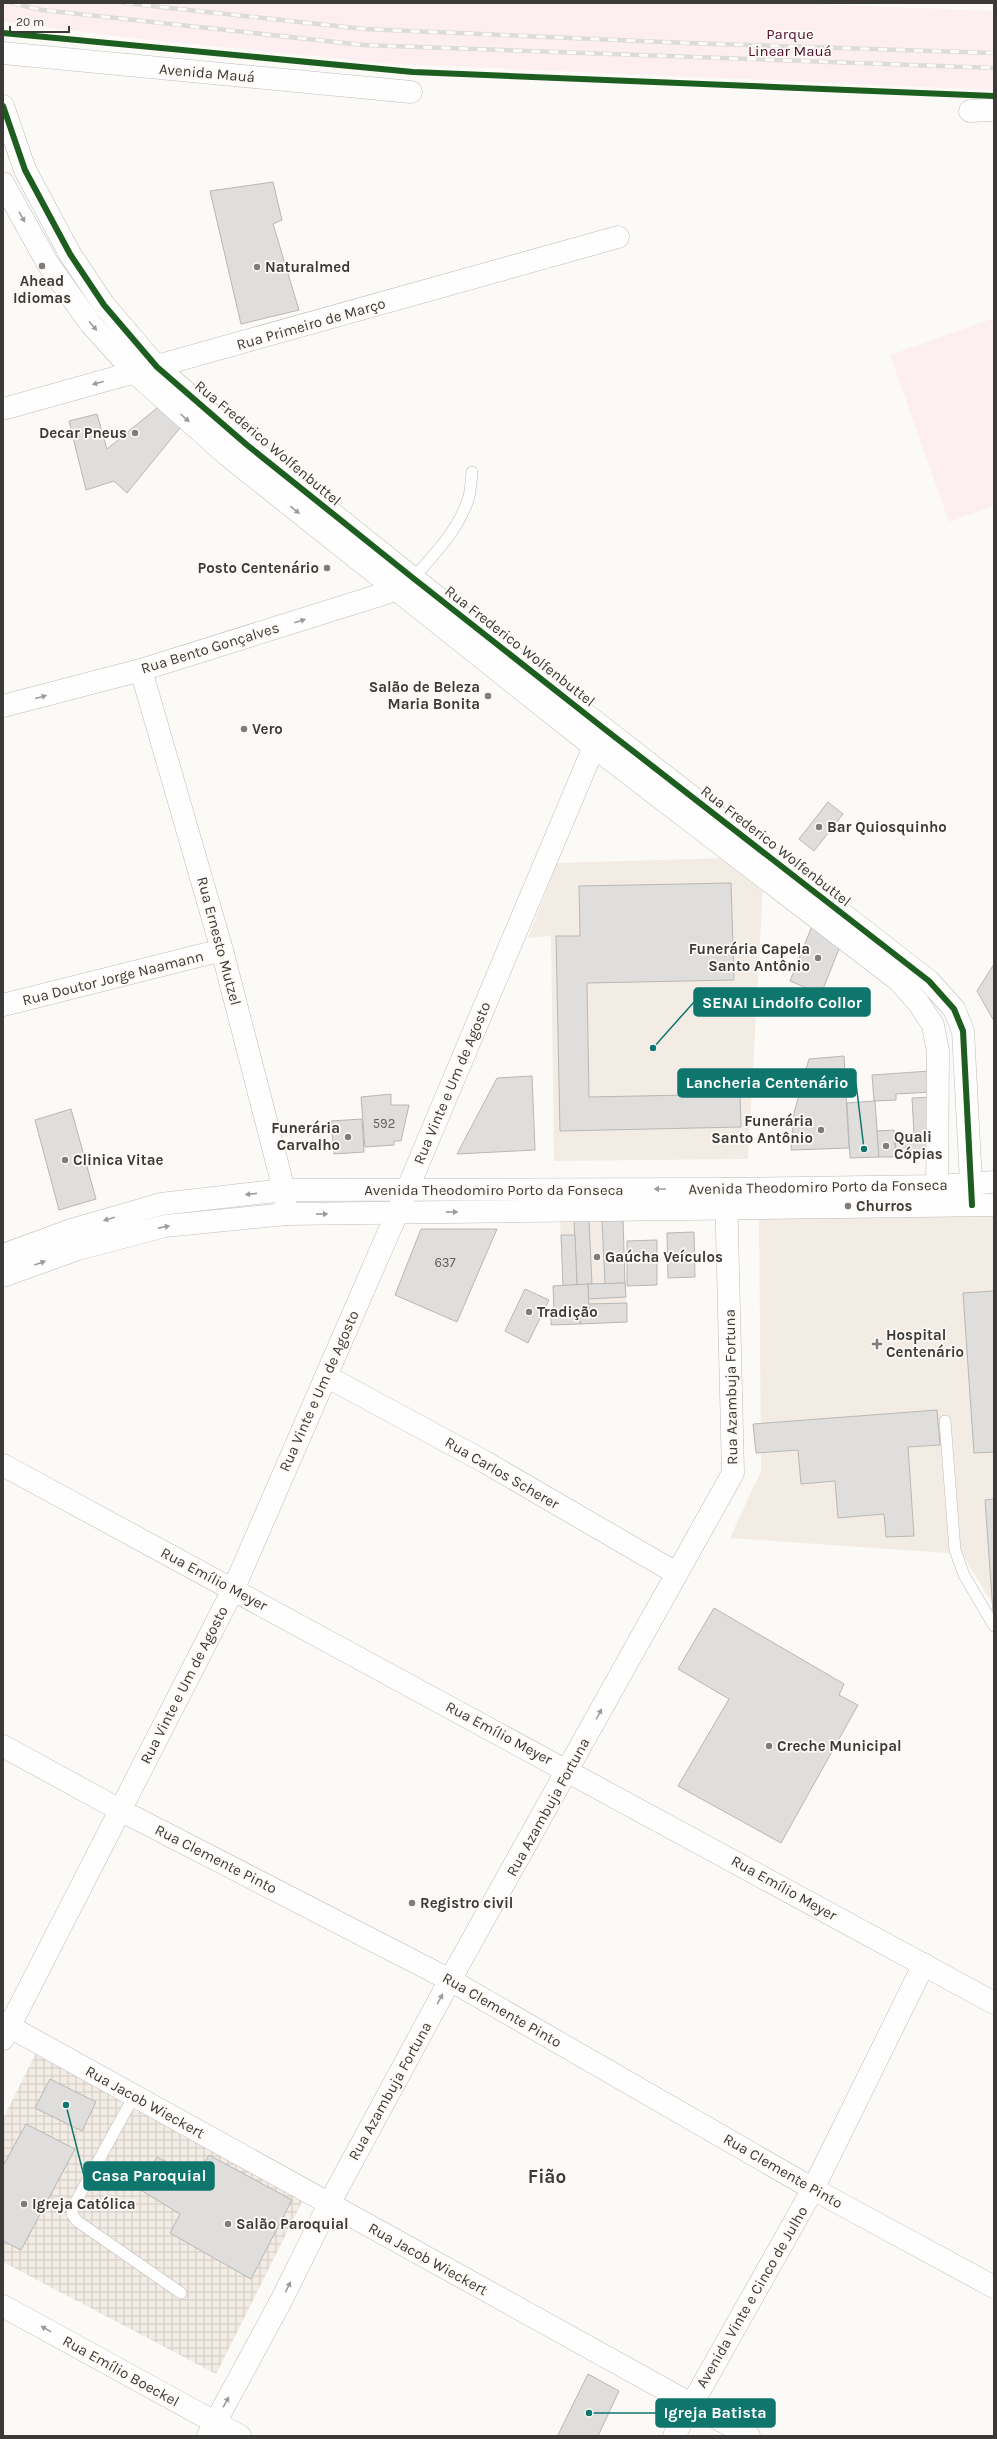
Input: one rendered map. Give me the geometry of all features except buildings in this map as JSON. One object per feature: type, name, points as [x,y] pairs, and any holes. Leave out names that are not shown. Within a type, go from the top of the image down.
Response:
[{"type":"street","name":"Avenida Mauá","points":[[3,53],[411,92]]},
{"type":"street","points":[[970,111],[994,110]]},
{"type":"street","name":"Rua Frederico Wolfenbuttel","points":[[5,117],[25,170],[70,254],[104,305],[157,367],[280,471],[413,578],[598,737]]},
{"type":"street","points":[[3,177],[25,170]]},
{"type":"street","name":"Rua Frederico Wolfenbuttel","points":[[3,183],[48,264],[90,323],[135,373],[226,455],[396,590],[598,737],[782,879],[929,980],[954,1009],[963,1031],[972,1205]]},
{"type":"street","name":"Rua Primeiro de Março","points":[[3,409],[618,237]]},
{"type":"street","points":[[268,489],[280,471]]},
{"type":"street","name":"Rua Bento Gonçalves","points":[[3,706],[141,670],[396,590],[413,578]]},
{"type":"street","name":"Rua Ernesto Mutzel","points":[[141,670],[222,950],[284,1190],[287,1214]]},
{"type":"street","name":"Rua Vinte e Um de Agosto","points":[[5,2030],[233,1590],[407,1190],[598,737]]},
{"type":"street","name":"Rua Frederico Wolfenbuttel","points":[[782,879],[898,980],[918,1002],[933,1025],[938,1050],[937,1196]]},
{"type":"street","name":"Rua Doutor Jorge Naamann","points":[[3,1005],[222,950]]},
{"type":"street","name":"Avenida Theodomiro Porto da Fonseca","points":[[937,1196],[972,1184],[994,1182]]},
{"type":"street","name":"Avenida Theodomiro Porto da Fonseca","points":[[3,1276],[74,1240],[161,1204],[284,1190],[407,1190],[536,1200]]},
{"type":"street","name":"Avenida Theodomiro Porto da Fonseca","points":[[3,1255],[74,1240],[165,1226],[287,1214],[397,1212],[536,1200],[937,1196],[972,1205],[994,1205]]},
{"type":"street","name":"Rua Azambuja Fortuna","points":[[212,2429],[282,2299],[329,2204],[450,1980],[569,1771],[676,1573],[733,1473],[726,1198]]},
{"type":"street","name":"Rua Carlos Scherer","points":[[326,1376],[485,1462],[676,1573]]},
{"type":"street","name":"Rua Emílio Meyer","points":[[3,1465],[994,2003]]},
{"type":"street","name":"Rua Clemente Pinto","points":[[3,1746],[120,1810],[450,1980],[813,2189],[994,2287]]},
{"type":"street","name":"Avenida Vinte e Cinco de Julho","points":[[674,2436],[813,2189],[924,1964]]},
{"type":"street","name":"Rua Jacob Wieckert","points":[[5,2030],[134,2096],[749,2436]]},
{"type":"street","name":"Rua Emílio Boeckel","points":[[3,2306],[212,2429],[240,2436]]},
{"type":"lane","points":[[413,578],[436,553],[459,520],[469,499],[472,472]]},
{"type":"lane","points":[[946,1421],[955,1550],[964,1576],[994,1626]]},
{"type":"lane","points":[[134,2096],[73,2207],[72,2214],[77,2221],[182,2293]]},
{"type":"shaded area","points":[[727,858],[763,888],[748,1159],[554,1161],[551,936],[528,938],[557,863]]},
{"type":"shaded area","name":"Hospital Centenário","points":[[994,1212],[994,1606],[962,1554],[730,1538],[761,1471],[759,1214]]},
{"type":"shaded area","points":[[623,1219],[627,1322],[551,1325],[551,1310],[554,1310],[553,1286],[563,1285],[560,1222]]},
{"type":"shaded area","points":[[38,2049],[304,2198],[216,2374],[3,2262],[3,2119]]},
{"type":"green space","name":"Parque Linear Mauá","points":[[3,3],[792,3],[994,11],[994,90],[394,64],[149,40],[3,22]]},
{"type":"green space","points":[[994,318],[994,506],[949,522],[890,355]]},
{"type":"railway","points":[[12,3],[42,10],[363,45],[994,68]]},
{"type":"railway","points":[[124,3],[364,29],[686,43],[994,53]]},
{"type":"cycle path","points":[[3,33],[413,72],[994,96]]},
{"type":"cycle path","points":[[3,106],[25,170],[70,254],[104,305],[157,367],[247,445],[413,578],[929,981],[954,1009],[963,1031],[972,1205]]},
{"type":"place","name":"Ahead Idiomas","points":[[42,266]]},
{"type":"place","name":"Naturalmed","points":[[257,267]]},
{"type":"place","name":"Decar Pneus","points":[[135,433]]},
{"type":"place","name":"Posto Centenário","points":[[327,568]]},
{"type":"place","name":"Salão de Beleza Maria Bonita","points":[[488,696]]},
{"type":"place","name":"Vero","points":[[244,729]]},
{"type":"place","name":"Bar Quiosquinho","points":[[819,827]]},
{"type":"place","name":"Funerária Capela Santo Antônio","points":[[818,958]]},
{"type":"place","name":"SENAI Lindolfo Collor","points":[[653,1048]]},
{"type":"place","name":"Funerária Santo Antônio","points":[[821,1130]]},
{"type":"place","name":"Funerária Carvalho","points":[[348,1137]]},
{"type":"place","name":"Quali Cópias","points":[[886,1146]]},
{"type":"place","name":"Lancheria Centenário","points":[[864,1149]]},
{"type":"place","name":"Clinica Vitae","points":[[65,1160]]},
{"type":"place","name":"Churros","points":[[848,1206]]},
{"type":"place","name":"Gaúcha Veículos","points":[[597,1257]]},
{"type":"place","name":"Tradição","points":[[529,1312]]},
{"type":"place","name":"Hospital Centenário","points":[[877,1344]]},
{"type":"place","name":"Creche Municipal","points":[[769,1746]]},
{"type":"place","name":"Registro civil","points":[[412,1903]]},
{"type":"place","name":"Casa Paroquial","points":[[66,2105]]},
{"type":"place","name":"Igreja Católica","points":[[24,2204]]},
{"type":"place","name":"Salão Paroquial","points":[[228,2224]]},
{"type":"place","name":"Igreja Batista","points":[[589,2413]]},
{"type":"district","name":"Fião","points":[[547,2177]]}]
